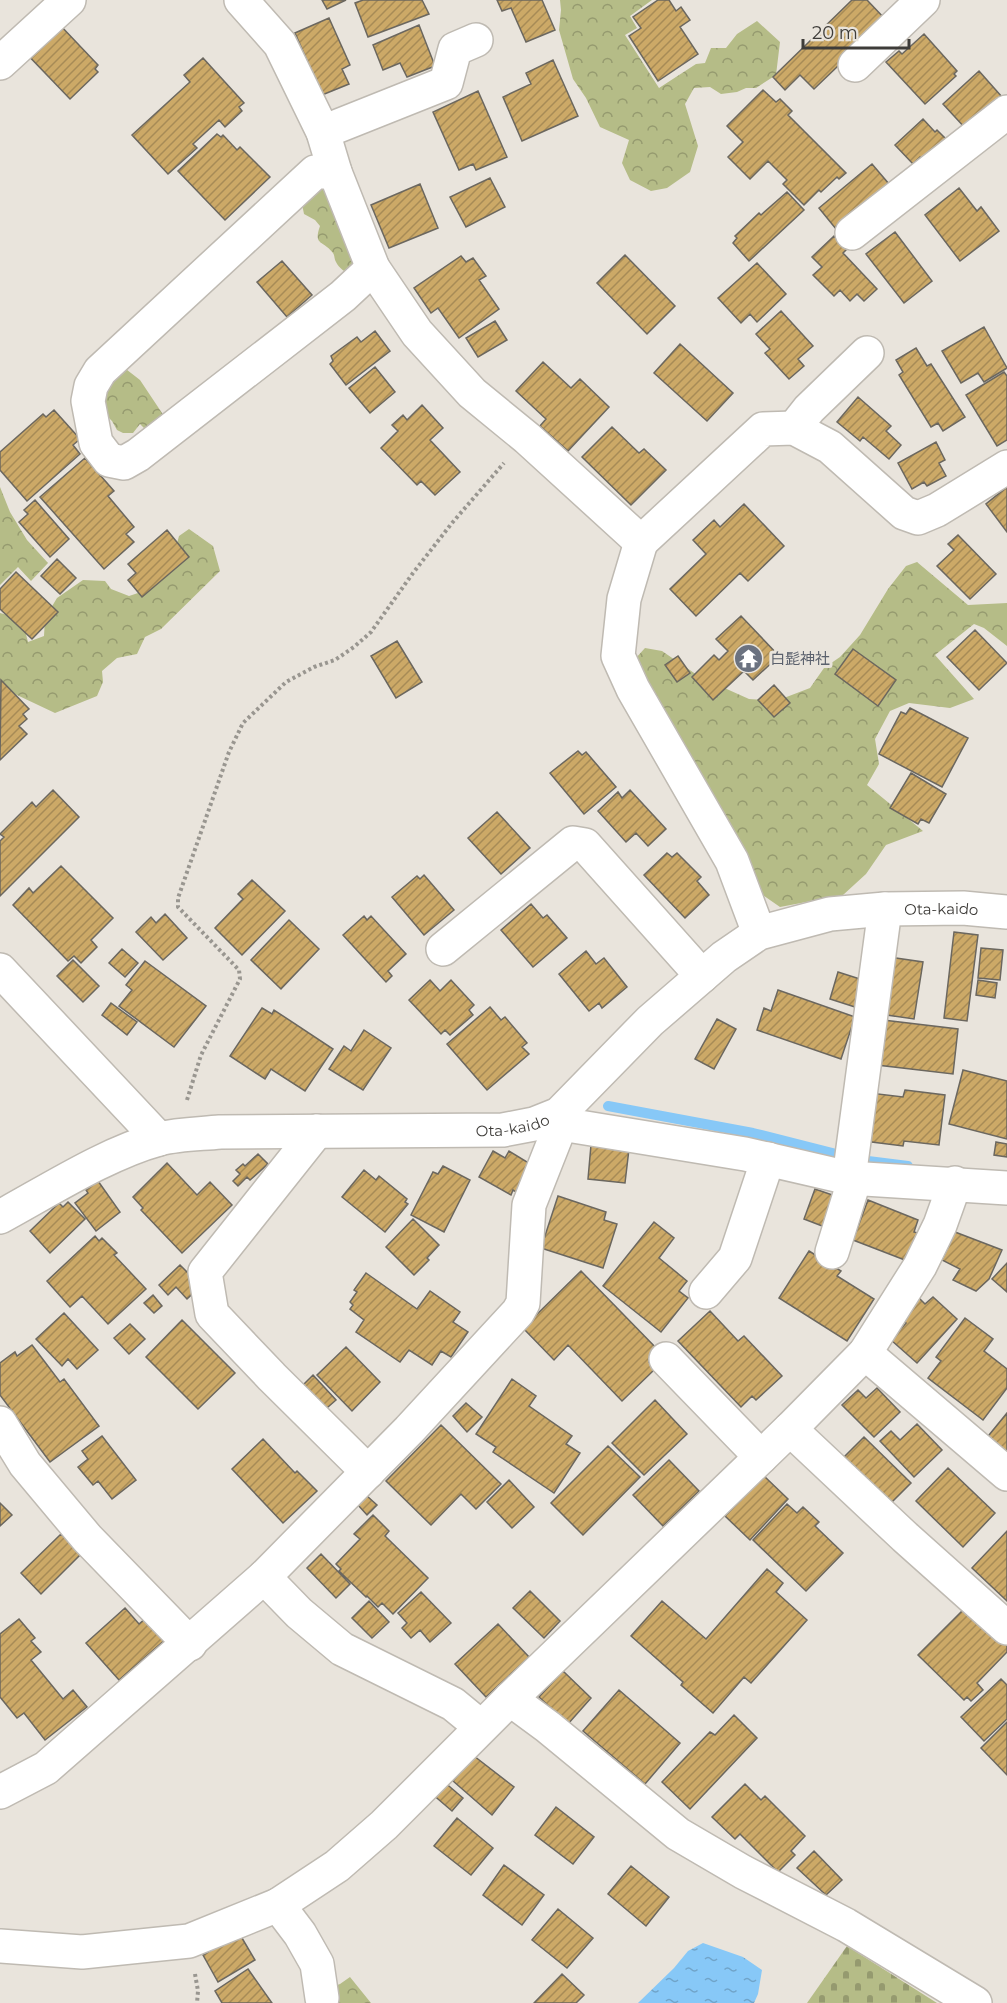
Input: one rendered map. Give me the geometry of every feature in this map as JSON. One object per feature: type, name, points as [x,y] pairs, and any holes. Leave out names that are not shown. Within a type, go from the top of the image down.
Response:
[{"type":"street","points":[[0,63],[69,0]]},
{"type":"street","points":[[241,0],[280,44],[323,132],[334,172],[373,268],[417,333],[472,393],[527,438],[641,542]]},
{"type":"street","points":[[855,65],[923,0]]},
{"type":"street","points":[[323,132],[447,83],[455,49],[476,40]]},
{"type":"street","points":[[852,233],[1007,112]]},
{"type":"street","points":[[334,172],[315,172],[100,371],[91,386],[88,401],[96,443],[109,460],[124,463],[138,455],[343,296],[373,268]]},
{"type":"street","points":[[794,428],[809,409],[867,352]]},
{"type":"street","points":[[759,933],[732,861],[633,690],[618,656],[624,599],[641,542],[763,429],[794,428],[830,447],[904,513],[918,518],[937,510],[1007,467]]},
{"type":"street","points":[[443,949],[573,843],[585,844],[702,976]]},
{"type":"street","name":"Ota-kaido","points":[[0,1217],[122,1153],[173,1137],[317,1131],[503,1130],[560,1119],[651,1021],[724,957],[759,933],[830,915],[885,909],[963,908],[1007,912]]},
{"type":"street","points":[[832,1252],[853,1170],[885,909]]},
{"type":"street","points":[[0,969],[173,1137]]},
{"type":"street","points":[[0,1792],[46,1768],[264,1577],[368,1472],[518,1312],[524,1303],[529,1205],[560,1119],[768,1159],[1007,1188]]},
{"type":"street","points":[[317,1131],[205,1272],[212,1314],[368,1472]]},
{"type":"street","points":[[706,1292],[735,1258],[768,1159]]},
{"type":"street","points":[[0,1946],[82,1952],[189,1941],[278,1905],[337,1866],[384,1825],[481,1727],[790,1429],[865,1353],[920,1266],[940,1226],[955,1183]]},
{"type":"street","points":[[865,1353],[1007,1474]]},
{"type":"street","points":[[666,1359],[761,1457]]},
{"type":"street","points":[[0,1423],[25,1464],[87,1538],[190,1644]]},
{"type":"street","points":[[790,1429],[904,1537],[1007,1628]]},
{"type":"street","points":[[264,1577],[298,1613],[342,1649],[453,1704],[481,1727]]},
{"type":"street","points":[[510,1699],[548,1727],[678,1834],[743,1872],[846,1925],[975,2003]]},
{"type":"street","points":[[278,1905],[300,1934],[317,1964],[322,1998]]},
{"type":"path","points":[[173,1137],[201,1055],[240,979],[239,970],[178,907],[178,898],[229,752],[243,723],[286,682],[314,667],[335,660],[371,632],[452,523],[527,438]]},
{"type":"green space","points":[[560,0],[652,0],[630,16],[637,28],[625,35],[659,88],[696,64],[705,63],[711,48],[726,48],[737,34],[757,21],[780,42],[776,75],[756,88],[746,88],[737,92],[721,94],[710,87],[694,88],[685,104],[698,146],[690,172],[667,188],[651,191],[630,180],[622,163],[629,140],[600,127],[586,98],[573,79],[559,30]]},
{"type":"green space","points":[[324,180],[366,263],[351,275],[339,266],[333,253],[318,240],[320,226],[304,214],[301,199]]},
{"type":"green space","points":[[122,366],[140,380],[166,419],[147,431],[140,424],[133,433],[123,433],[117,430],[107,416],[99,387]]},
{"type":"green space","points":[[0,487],[10,512],[27,540],[48,563],[31,581],[18,567],[0,585]]},
{"type":"green space","points":[[189,529],[213,546],[220,571],[161,629],[145,637],[137,654],[117,658],[102,671],[103,682],[97,696],[55,713],[0,687],[0,613],[22,619],[28,642],[44,636],[45,618],[57,598],[83,580],[105,581],[111,589],[129,596],[150,589],[172,562],[179,536]]},
{"type":"green space","points":[[917,562],[968,605],[1007,603],[1007,646],[984,628],[974,624],[935,655],[974,699],[950,708],[909,703],[890,711],[875,739],[879,764],[867,785],[923,831],[886,845],[866,874],[843,895],[780,907],[751,887],[673,741],[635,659],[645,648],[662,651],[700,677],[749,699],[776,701],[810,688],[824,668],[840,657],[860,635],[888,589],[906,566]]},
{"type":"green space","points":[[847,1946],[937,2003],[807,2003]]},
{"type":"green space","points":[[350,1977],[371,2003],[328,2003],[327,1989]]},
{"type":"water","points":[[703,1943],[743,1957],[762,1970],[754,2003],[638,2003],[688,1951]]},
{"type":"building","points":[[322,0],[346,0],[327,9]]},
{"type":"building","points":[[363,0],[422,0],[429,14],[368,37],[355,3]]},
{"type":"building","points":[[497,0],[542,0],[555,30],[526,42],[511,8],[502,11]]},
{"type":"building","points":[[658,0],[669,0],[676,11],[681,7],[690,20],[680,27],[698,54],[658,81],[629,36],[641,28],[633,17]]},
{"type":"building","points":[[852,0],[867,0],[886,20],[814,89],[800,75],[785,90],[773,77]]},
{"type":"building","points":[[329,18],[350,65],[342,69],[349,84],[322,95],[295,33]]},
{"type":"building","points":[[59,24],[98,65],[95,69],[98,72],[70,99],[23,50]]},
{"type":"building","points":[[419,25],[435,66],[407,77],[400,63],[383,70],[373,45]]},
{"type":"building","points":[[924,34],[957,71],[954,74],[956,76],[925,104],[886,62],[899,51],[902,54]]},
{"type":"building","points":[[203,58],[244,103],[239,107],[242,111],[225,127],[219,120],[193,144],[197,148],[168,174],[132,135],[190,82],[184,75]]},
{"type":"building","points":[[553,60],[578,116],[522,141],[503,97],[531,84],[526,73]]},
{"type":"building","points":[[979,71],[1002,97],[966,129],[943,104]]},
{"type":"building","points":[[763,90],[776,102],[780,99],[792,111],[788,115],[846,173],[839,179],[837,177],[821,192],[819,190],[804,205],[783,184],[787,180],[768,161],[750,179],[728,157],[743,142],[727,126]]},
{"type":"building","points":[[478,91],[507,157],[476,170],[473,164],[459,170],[433,112]]},
{"type":"building","points":[[923,119],[935,132],[937,130],[946,139],[924,161],[920,157],[913,164],[895,145]]},
{"type":"building","points":[[217,134],[221,137],[223,135],[237,150],[240,147],[270,177],[225,220],[178,171]]},
{"type":"building","points":[[872,164],[889,184],[836,229],[819,208]]},
{"type":"building","points":[[490,178],[505,207],[466,227],[450,197]]},
{"type":"building","points":[[420,184],[438,228],[389,248],[371,205]]},
{"type":"building","points":[[959,188],[977,211],[981,207],[999,231],[960,261],[925,215]]},
{"type":"building","points":[[787,192],[804,210],[749,261],[733,243],[737,238],[735,236],[759,213],[761,215]]},
{"type":"building","points":[[895,232],[932,281],[904,303],[866,254]]},
{"type":"building","points":[[834,236],[847,249],[843,253],[877,289],[864,301],[857,294],[850,301],[840,290],[834,296],[813,275],[822,267],[812,257]]},
{"type":"building","points":[[625,255],[675,306],[647,334],[597,283]]},
{"type":"building","points":[[461,256],[466,262],[473,258],[486,276],[479,280],[499,309],[459,338],[438,308],[431,313],[414,288]]},
{"type":"building","points":[[282,261],[312,295],[287,317],[257,282]]},
{"type":"building","points":[[757,263],[786,294],[757,322],[750,314],[741,323],[718,298]]},
{"type":"building","points":[[781,311],[813,346],[798,359],[804,366],[789,379],[765,353],[770,349],[756,334]]},
{"type":"building","points":[[495,321],[507,340],[478,357],[466,338]]},
{"type":"building","points":[[984,327],[1007,368],[984,382],[978,373],[961,383],[942,351]]},
{"type":"building","points":[[375,331],[390,351],[346,385],[330,364],[333,361],[331,356],[357,337],[361,342]]},
{"type":"building","points":[[680,344],[733,393],[707,421],[654,373]]},
{"type":"building","points":[[916,348],[927,366],[931,364],[965,417],[943,431],[938,423],[931,427],[899,375],[903,372],[896,360]]},
{"type":"building","points":[[543,362],[571,388],[580,379],[609,407],[568,451],[540,426],[546,419],[516,391]]},
{"type":"building","points":[[375,367],[395,392],[370,413],[349,388]]},
{"type":"building","points":[[1004,372],[1007,376],[1007,440],[997,446],[966,395]]},
{"type":"building","points":[[858,397],[891,426],[886,431],[901,445],[889,459],[863,437],[860,441],[837,422]]},
{"type":"building","points":[[422,405],[443,428],[430,440],[460,472],[435,495],[421,481],[417,485],[381,448],[398,431],[392,425],[403,415],[407,420]]},
{"type":"building","points":[[54,410],[80,439],[73,445],[80,454],[27,501],[0,470],[0,452],[43,414],[46,417]]},
{"type":"building","points":[[612,427],[639,453],[644,449],[666,470],[631,505],[582,457]]},
{"type":"building","points":[[936,442],[945,460],[939,463],[946,476],[927,486],[924,482],[912,489],[898,463]]},
{"type":"building","points":[[85,458],[114,491],[108,496],[134,527],[126,534],[134,542],[104,569],[40,497]]},
{"type":"building","points":[[1007,487],[1007,532],[986,504]]},
{"type":"building","points":[[35,500],[69,539],[50,557],[19,522],[28,514],[24,510]]},
{"type":"building","points":[[744,504],[784,546],[748,581],[740,573],[696,616],[670,589],[706,554],[693,540],[714,520],[720,527]]},
{"type":"building","points":[[167,530],[189,557],[142,597],[128,580],[136,573],[128,564]]},
{"type":"building","points":[[958,535],[996,574],[970,599],[937,566],[954,550],[948,544]]},
{"type":"building","points":[[57,559],[76,578],[60,594],[41,576]]},
{"type":"building","points":[[16,572],[58,612],[32,639],[0,609],[0,589]]},
{"type":"building","name":"白髭神社","points":[[741,616],[779,656],[753,680],[744,671],[713,700],[692,677],[714,655],[719,660],[728,651],[716,639]]},
{"type":"building","points":[[975,630],[1007,663],[979,690],[947,657]]},
{"type":"building","points":[[397,641],[422,682],[396,698],[371,656]]},
{"type":"building","points":[[853,649],[896,680],[878,706],[835,674]]},
{"type":"building","points":[[678,656],[690,673],[677,682],[665,665]]},
{"type":"building","points":[[1,680],[29,709],[23,714],[27,719],[19,726],[27,734],[0,760]]},
{"type":"building","points":[[774,685],[790,703],[774,717],[758,700]]},
{"type":"building","points":[[910,708],[968,738],[942,787],[879,754],[901,712],[906,714]]},
{"type":"building","points":[[578,751],[582,755],[586,752],[616,787],[584,814],[550,773]]},
{"type":"building","points":[[911,773],[946,794],[929,823],[921,819],[918,824],[890,808]]},
{"type":"building","points":[[53,790],[79,817],[0,896],[0,841],[4,837],[0,834],[32,802],[36,807]]},
{"type":"building","points":[[630,790],[666,829],[648,846],[636,833],[626,842],[598,811],[618,792],[622,798]]},
{"type":"building","points":[[497,812],[530,848],[501,874],[468,838]]},
{"type":"building","points":[[667,853],[672,857],[677,853],[701,877],[697,881],[709,895],[685,918],[644,875]]},
{"type":"building","points":[[61,866],[113,918],[91,940],[97,947],[81,963],[74,956],[68,961],[13,905],[29,888],[33,893]]},
{"type":"building","points":[[424,875],[454,910],[424,935],[392,897],[417,876],[420,879]]},
{"type":"building","points":[[252,880],[285,911],[242,955],[215,928],[243,899],[238,894]]},
{"type":"building","points":[[531,904],[543,918],[547,915],[567,938],[533,967],[501,930]]},
{"type":"building","points":[[165,914],[187,938],[163,960],[136,932],[151,917],[156,923]]},
{"type":"building","points":[[364,916],[367,920],[371,916],[406,954],[388,971],[392,976],[386,982],[343,935]]},
{"type":"building","points":[[289,920],[319,949],[281,989],[251,960]]},
{"type":"building","points":[[954,932],[978,935],[967,1021],[944,1018]]},
{"type":"building","points":[[981,948],[1003,950],[1000,980],[978,978]]},
{"type":"building","points":[[122,949],[138,963],[125,977],[109,963]]},
{"type":"building","points":[[586,951],[596,964],[604,958],[627,987],[602,1008],[599,1003],[589,1011],[559,974]]},
{"type":"building","points":[[889,957],[923,962],[914,1019],[880,1014]]},
{"type":"building","points":[[73,960],[99,986],[83,1002],[57,976]]},
{"type":"building","points":[[145,961],[206,1006],[174,1047],[119,1006],[132,990],[126,985]]},
{"type":"building","points":[[838,972],[863,980],[855,1007],[830,999]]},
{"type":"building","points":[[430,980],[440,991],[451,980],[474,1005],[469,1010],[473,1015],[450,1035],[445,1030],[441,1034],[409,1000]]},
{"type":"building","points":[[978,980],[997,983],[995,998],[976,995]]},
{"type":"building","points":[[778,990],[855,1017],[841,1059],[757,1030],[764,1008],[771,1011]]},
{"type":"building","points":[[111,1003],[137,1022],[127,1035],[102,1015]]},
{"type":"building","points":[[490,1007],[501,1020],[505,1017],[527,1043],[522,1047],[529,1054],[487,1090],[447,1044]]},
{"type":"building","points":[[262,1008],[272,1014],[274,1010],[333,1049],[305,1091],[271,1069],[265,1079],[230,1056]]},
{"type":"building","points":[[717,1019],[736,1029],[714,1069],[695,1059]]},
{"type":"building","points":[[883,1020],[958,1029],[953,1074],[877,1065]]},
{"type":"building","points":[[364,1030],[391,1048],[363,1090],[329,1069],[344,1046],[351,1051]]},
{"type":"building","points":[[963,1070],[1007,1081],[1007,1139],[949,1124]]},
{"type":"building","points":[[905,1090],[945,1095],[939,1145],[904,1141],[903,1146],[864,1141],[870,1093],[903,1097]]},
{"type":"building","points":[[996,1142],[1007,1144],[1007,1157],[994,1155]]},
{"type":"building","points":[[591,1145],[629,1149],[625,1183],[588,1179]]},
{"type":"building","points":[[493,1151],[505,1158],[509,1151],[532,1165],[516,1192],[513,1190],[511,1195],[479,1177]]},
{"type":"building","points":[[258,1154],[268,1164],[250,1180],[247,1177],[238,1186],[233,1181],[240,1174],[236,1170],[243,1164],[245,1166]]},
{"type":"building","points":[[167,1163],[197,1195],[210,1182],[232,1205],[182,1253],[141,1210],[143,1208],[133,1197]]},
{"type":"building","points":[[443,1166],[470,1180],[444,1232],[411,1215],[433,1172],[438,1174]]},
{"type":"building","points":[[364,1170],[376,1180],[379,1176],[407,1199],[405,1202],[408,1204],[385,1232],[342,1197]]},
{"type":"building","points":[[98,1181],[120,1212],[96,1231],[75,1203]]},
{"type":"building","points":[[815,1189],[841,1198],[830,1229],[804,1219]]},
{"type":"building","points":[[558,1196],[606,1212],[604,1220],[617,1224],[603,1268],[541,1248]]},
{"type":"building","points":[[868,1200],[918,1220],[914,1232],[921,1234],[910,1262],[853,1240]]},
{"type":"building","points":[[68,1202],[85,1219],[50,1253],[30,1231],[59,1203],[63,1207]]},
{"type":"building","points":[[413,1219],[439,1245],[427,1258],[429,1260],[414,1275],[386,1247]]},
{"type":"building","points":[[654,1222],[674,1238],[659,1258],[687,1281],[679,1291],[688,1298],[661,1332],[603,1286]]},
{"type":"building","points":[[955,1232],[1002,1250],[989,1279],[976,1291],[953,1280],[960,1269],[942,1260]]},
{"type":"building","points":[[95,1236],[99,1241],[102,1238],[117,1253],[114,1255],[146,1289],[108,1324],[82,1296],[70,1307],[47,1281]]},
{"type":"building","points":[[809,1251],[841,1271],[837,1276],[874,1299],[847,1341],[779,1298]]},
{"type":"building","points":[[1007,1263],[1007,1292],[992,1279]]},
{"type":"building","points":[[180,1265],[201,1286],[187,1299],[176,1287],[168,1295],[159,1285]]},
{"type":"building","points":[[581,1271],[660,1352],[649,1362],[655,1369],[622,1401],[568,1345],[554,1360],[523,1328]]},
{"type":"building","points":[[366,1273],[417,1309],[430,1291],[460,1312],[453,1322],[468,1332],[451,1357],[441,1351],[432,1365],[409,1350],[400,1362],[356,1332],[364,1320],[350,1309],[353,1305],[350,1302],[357,1292],[354,1290]]},
{"type":"building","points":[[153,1295],[162,1306],[154,1313],[144,1303]]},
{"type":"building","points":[[918,1297],[925,1304],[933,1297],[957,1319],[917,1363],[891,1340],[906,1323],[900,1317]]},
{"type":"building","points":[[710,1311],[738,1341],[744,1336],[782,1376],[756,1400],[752,1396],[741,1407],[678,1341]]},
{"type":"building","points":[[64,1313],[98,1350],[77,1369],[68,1359],[62,1366],[36,1339]]},
{"type":"building","points":[[965,1318],[993,1339],[984,1351],[1007,1369],[1007,1388],[983,1420],[928,1378],[941,1361],[936,1357]]},
{"type":"building","points":[[182,1320],[235,1373],[198,1409],[146,1357]]},
{"type":"building","points":[[130,1324],[145,1339],[129,1354],[114,1338]]},
{"type":"building","points":[[32,1345],[60,1382],[64,1379],[99,1426],[50,1462],[0,1395],[0,1363],[15,1352],[17,1356]]},
{"type":"building","points":[[346,1347],[380,1382],[352,1411],[317,1375]]},
{"type":"building","points":[[313,1375],[336,1400],[320,1414],[298,1390]]},
{"type":"building","points":[[512,1379],[536,1396],[529,1406],[572,1436],[566,1444],[580,1453],[554,1493],[493,1452],[496,1447],[476,1434]]},
{"type":"building","points":[[877,1388],[900,1412],[874,1437],[842,1405],[858,1390],[866,1398]]},
{"type":"building","points":[[655,1400],[687,1434],[644,1475],[612,1443]]},
{"type":"building","points":[[466,1403],[482,1417],[467,1432],[453,1416]]},
{"type":"building","points":[[1007,1413],[1007,1457],[985,1440]]},
{"type":"building","points":[[917,1424],[942,1450],[914,1477],[880,1441],[891,1431],[900,1440]]},
{"type":"building","points":[[441,1425],[501,1484],[476,1509],[461,1494],[431,1525],[386,1481]]},
{"type":"building","points":[[102,1436],[136,1480],[112,1499],[98,1481],[93,1485],[78,1467],[88,1459],[82,1451]]},
{"type":"building","points":[[864,1437],[911,1483],[887,1507],[840,1461]]},
{"type":"building","points":[[263,1439],[295,1473],[297,1471],[317,1491],[283,1523],[232,1469]]},
{"type":"building","points":[[608,1446],[640,1477],[583,1535],[551,1503]]},
{"type":"building","points":[[669,1460],[699,1491],[663,1526],[633,1495]]},
{"type":"building","points":[[948,1468],[995,1513],[963,1547],[916,1501]]},
{"type":"building","points":[[764,1476],[788,1499],[750,1540],[725,1516]]},
{"type":"building","points":[[509,1480],[534,1507],[512,1528],[487,1502]]},
{"type":"building","points":[[367,1496],[377,1505],[367,1515],[358,1505]]},
{"type":"building","points":[[0,1503],[12,1515],[0,1526]]},
{"type":"building","points":[[787,1504],[797,1513],[803,1507],[819,1522],[815,1526],[843,1553],[806,1591],[753,1540]]},
{"type":"building","points":[[373,1515],[389,1531],[385,1536],[428,1578],[393,1614],[382,1603],[378,1607],[366,1597],[339,1571],[341,1569],[336,1564],[360,1539],[354,1534]]},
{"type":"building","points":[[1007,1531],[1007,1601],[972,1568]]},
{"type":"building","points":[[61,1534],[81,1554],[41,1594],[21,1573]]},
{"type":"building","points":[[321,1554],[350,1584],[336,1598],[307,1568]]},
{"type":"building","points":[[767,1569],[783,1583],[776,1592],[807,1620],[751,1683],[744,1677],[713,1713],[681,1685],[683,1682],[631,1636],[662,1601],[706,1639]]},
{"type":"building","points":[[530,1591],[560,1621],[544,1638],[513,1608]]},
{"type":"building","points":[[421,1592],[451,1623],[430,1642],[420,1630],[411,1638],[402,1628],[407,1623],[398,1613]]},
{"type":"building","points":[[369,1601],[389,1622],[372,1638],[352,1618]]},
{"type":"building","points":[[967,1606],[1007,1646],[1007,1652],[977,1683],[983,1690],[971,1701],[967,1697],[964,1700],[918,1655]]},
{"type":"building","points":[[125,1608],[139,1624],[146,1618],[166,1639],[119,1680],[86,1643]]},
{"type":"building","points":[[19,1619],[35,1638],[31,1641],[41,1652],[31,1660],[63,1699],[73,1690],[87,1707],[45,1740],[24,1713],[17,1718],[0,1697],[0,1634]]},
{"type":"building","points":[[498,1624],[529,1657],[486,1697],[455,1664]]},
{"type":"building","points":[[563,1671],[591,1698],[568,1724],[539,1697]]},
{"type":"building","points":[[1001,1679],[1007,1685],[1007,1719],[984,1741],[961,1717]]},
{"type":"building","points":[[619,1690],[680,1743],[645,1784],[583,1731]]},
{"type":"building","points":[[734,1715],[757,1738],[690,1809],[662,1782],[710,1732],[715,1735]]},
{"type":"building","points":[[1007,1722],[1007,1775],[981,1748]]},
{"type":"building","points":[[474,1756],[514,1787],[492,1815],[453,1781]]},
{"type":"building","points":[[443,1781],[463,1798],[452,1811],[431,1793]]},
{"type":"building","points":[[745,1784],[761,1800],[765,1796],[805,1836],[791,1851],[795,1855],[778,1872],[740,1834],[735,1839],[712,1817]]},
{"type":"building","points":[[556,1807],[594,1837],[573,1864],[535,1835]]},
{"type":"building","points":[[457,1818],[493,1848],[471,1875],[434,1846]]},
{"type":"building","points":[[814,1851],[842,1880],[826,1895],[797,1868]]},
{"type":"building","points":[[504,1865],[544,1895],[522,1925],[483,1895]]},
{"type":"building","points":[[631,1866],[669,1897],[646,1926],[608,1894]]},
{"type":"building","points":[[558,1909],[593,1938],[567,1968],[532,1940]]},
{"type":"building","points":[[239,1933],[255,1960],[218,1982],[203,1955]]},
{"type":"building","points":[[248,1969],[272,2003],[222,2003],[215,1991]]},
{"type":"building","points":[[562,1974],[584,1995],[576,2003],[534,2003]]},
{"type":"waterway","points":[[608,1106],[753,1133],[860,1160],[908,1166]]},
{"type":"place","name":"白髭神社","points":[[749,658]]}]
